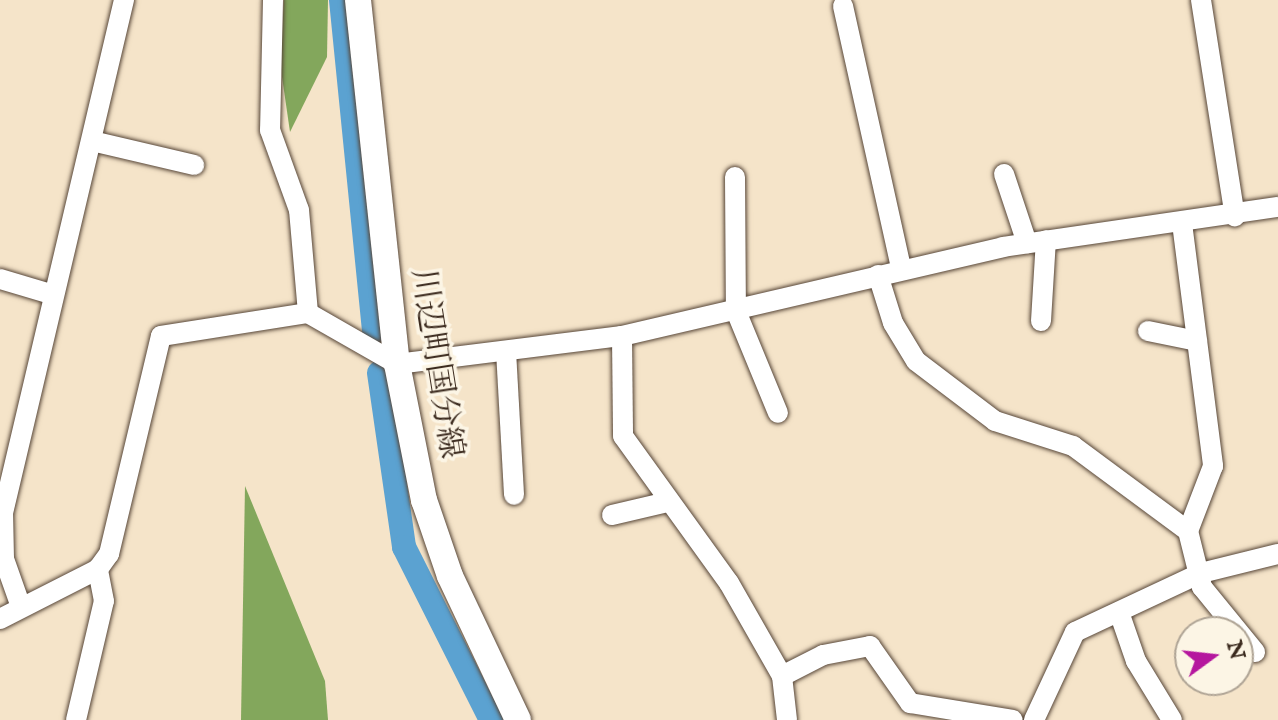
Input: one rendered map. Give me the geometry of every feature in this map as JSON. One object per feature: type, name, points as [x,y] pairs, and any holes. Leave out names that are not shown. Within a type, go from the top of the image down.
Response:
[{"type":"street","points":[[21,607],[4,559],[3,513],[124,0]]},
{"type":"street","points":[[273,0],[270,130],[299,210],[308,313]]},
{"type":"street","name":"川辺町国分線","points":[[358,0],[397,364],[434,534],[518,720]]},
{"type":"street","points":[[1201,0],[1235,216]]},
{"type":"street","points":[[843,6],[901,268]]},
{"type":"street","points":[[92,141],[194,165]]},
{"type":"street","points":[[1004,174],[1036,241],[1041,321]]},
{"type":"street","points":[[735,177],[736,311],[778,413]]},
{"type":"street","points":[[0,619],[98,569],[109,554],[161,336],[308,313],[397,364],[622,336],[736,311],[901,268],[1036,241],[1235,216],[1278,207]]},
{"type":"street","points":[[1182,223],[1213,466],[1188,531]]},
{"type":"street","points":[[878,275],[893,323],[916,361],[995,421],[1073,446],[1188,531],[1201,573],[1202,587],[1255,652]]},
{"type":"street","points":[[0,279],[54,295]]},
{"type":"street","points":[[1148,331],[1197,341]]},
{"type":"street","points":[[622,336],[623,436],[729,583],[782,676],[787,720]]},
{"type":"street","points":[[506,351],[514,495]]},
{"type":"street","points":[[612,515],[668,502]]},
{"type":"street","points":[[1034,720],[1075,632],[1201,573],[1278,554]]},
{"type":"street","points":[[76,720],[104,601],[98,569]]},
{"type":"street","points":[[1119,612],[1136,661],[1166,719]]},
{"type":"street","points":[[782,676],[823,655],[870,646],[910,703],[1013,720]]},
{"type":"green space","points":[[284,0],[328,0],[327,57],[290,132],[280,63]]},
{"type":"green space","points":[[245,486],[325,681],[328,720],[241,720]]},
{"type":"waterway","points":[[341,0],[374,332]]},
{"type":"waterway","points":[[379,373],[404,547],[491,720]]}]
